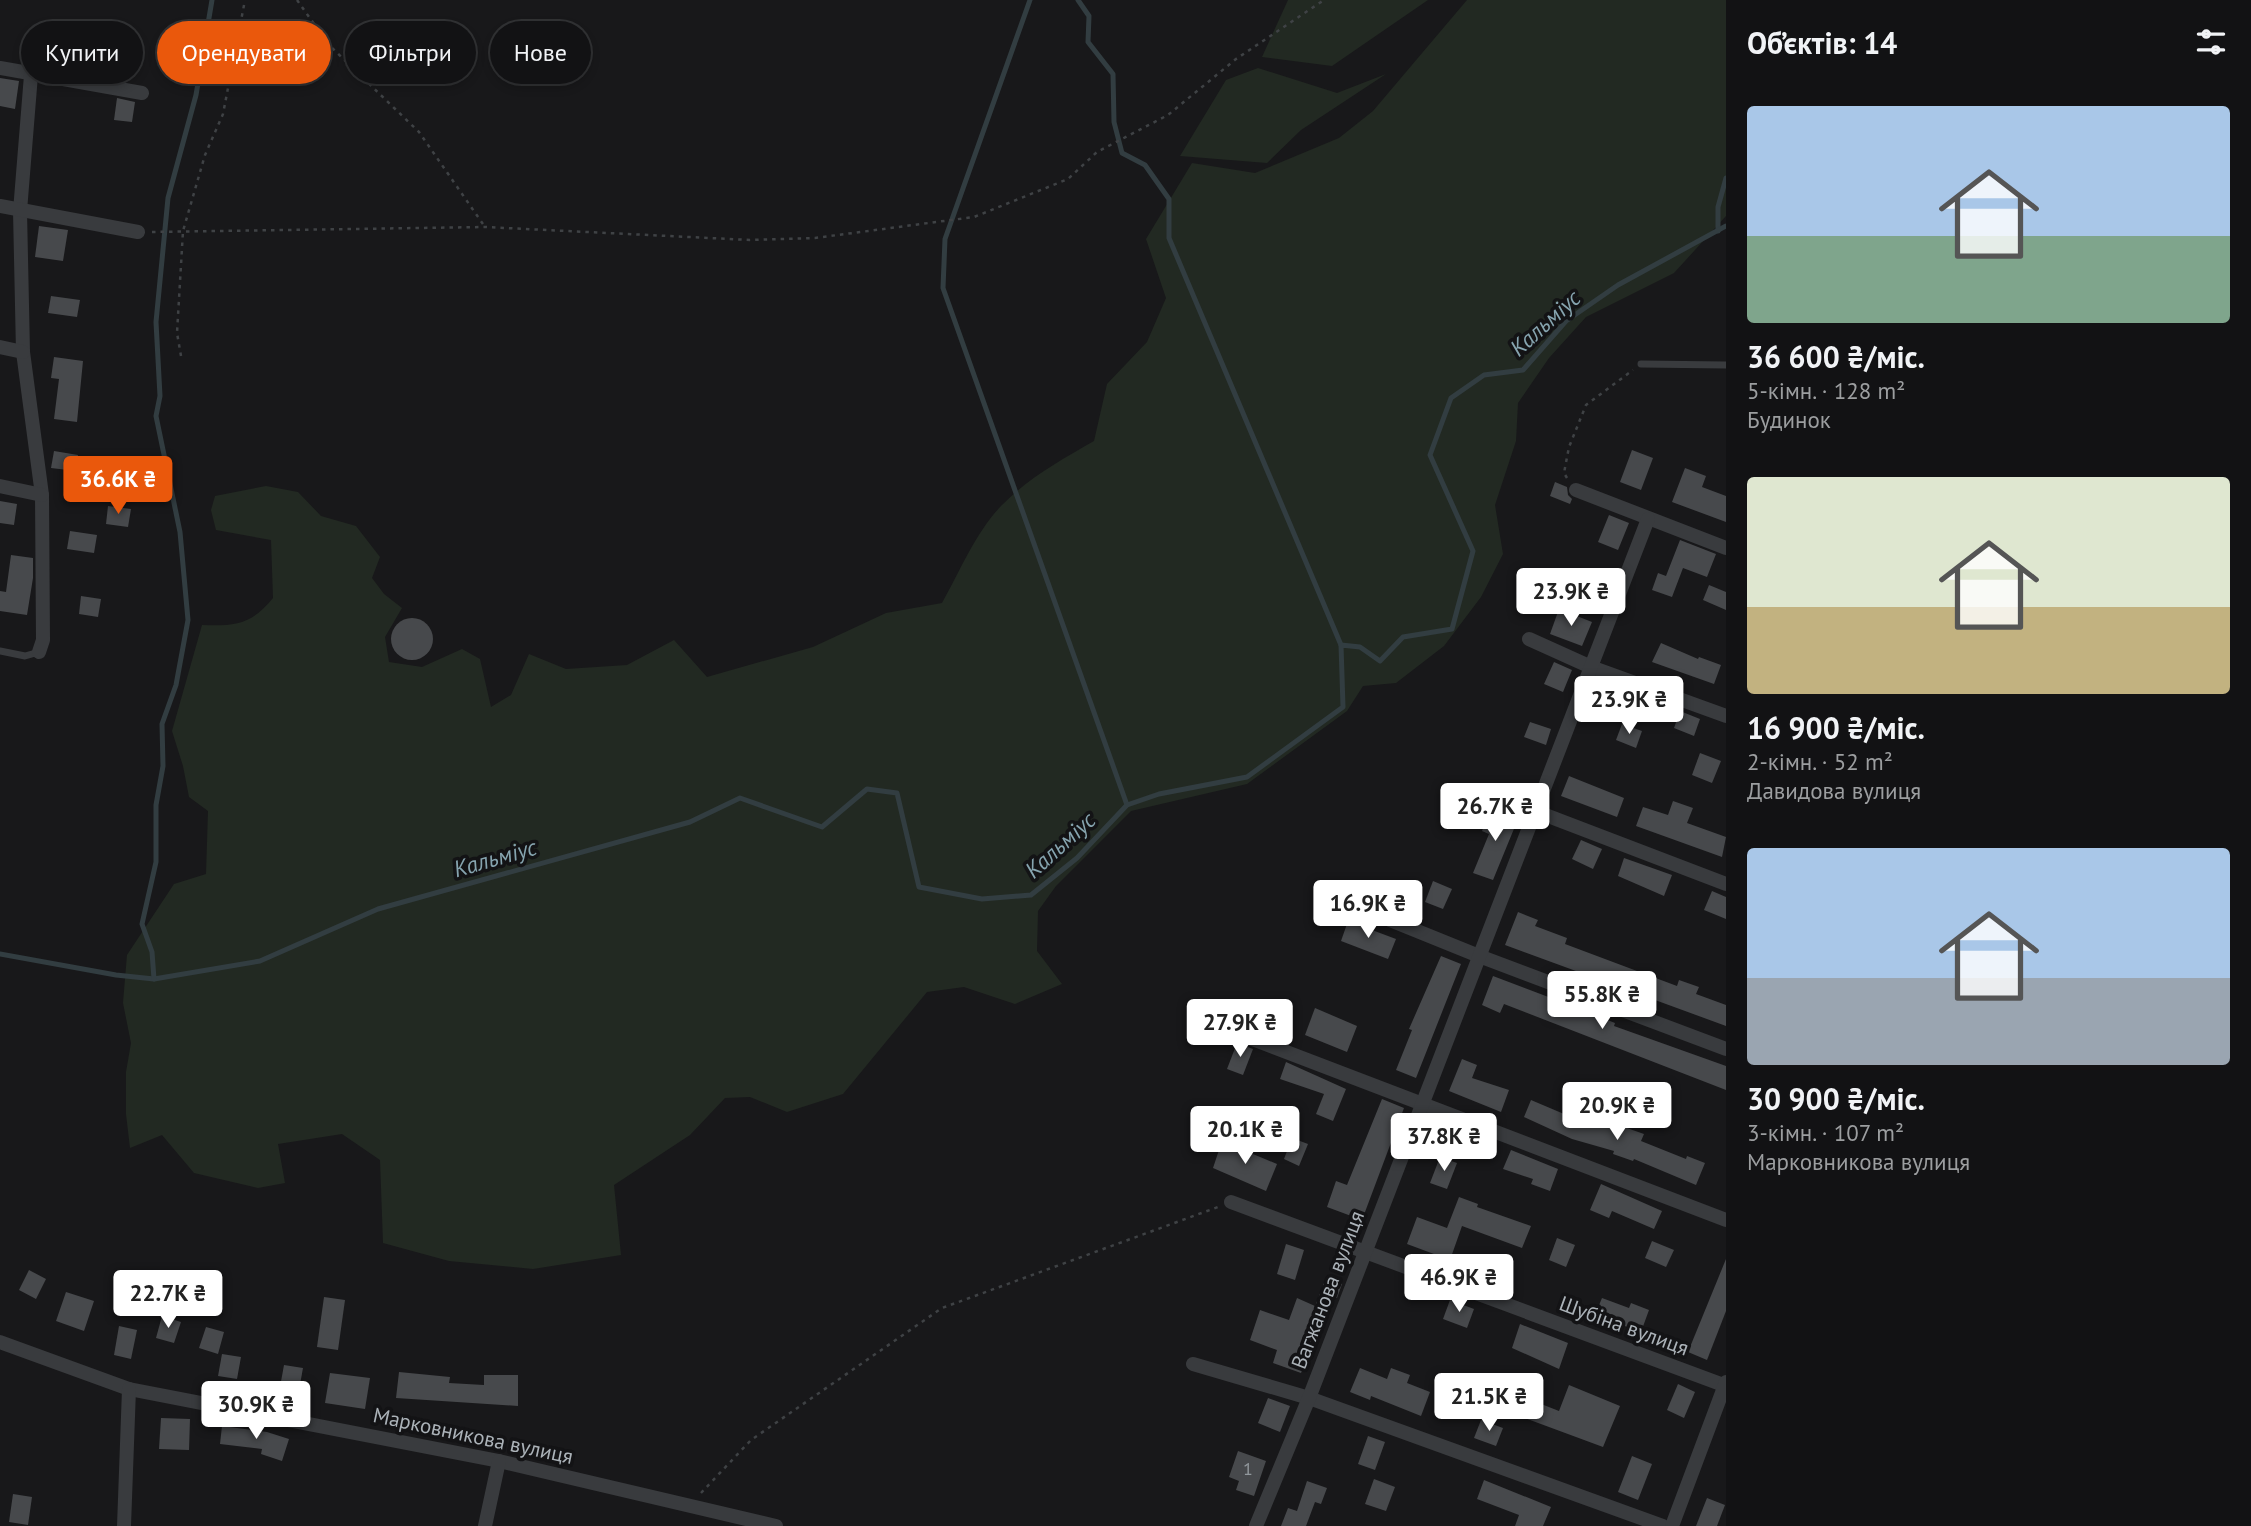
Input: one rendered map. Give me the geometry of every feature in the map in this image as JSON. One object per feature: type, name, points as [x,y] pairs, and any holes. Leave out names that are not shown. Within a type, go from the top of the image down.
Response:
[{"type":"street","points":[[0,68],[21,73]]},
{"type":"street","points":[[30,84],[20,211],[23,352],[42,495],[43,640],[38,652]]},
{"type":"street","points":[[86,84],[142,93]]},
{"type":"street","points":[[0,206],[138,232]]},
{"type":"street","points":[[0,347],[23,352]]},
{"type":"street","points":[[0,486],[42,495]]},
{"type":"street","points":[[1576,490],[1726,548]]},
{"type":"street","name":"Вагжанова вулиця","points":[[1256,1526],[1309,1398],[1648,519]]},
{"type":"street","points":[[1529,639],[1591,667],[1726,716]]},
{"type":"street","points":[[1535,811],[1726,884]]},
{"type":"street","points":[[1390,920],[1726,1049]]},
{"type":"street","points":[[1229,1030],[1726,1220]]},
{"type":"street","name":"Шубіна вулиця","points":[[1231,1202],[1726,1385]]},
{"type":"street","name":"Марковникова вулиця","points":[[0,1342],[129,1389],[499,1461],[776,1526]]},
{"type":"street","points":[[1194,1364],[1309,1398],[1663,1526]]},
{"type":"street","points":[[1672,1526],[1726,1385]]},
{"type":"street","points":[[124,1526],[129,1389]]},
{"type":"street","points":[[485,1526],[499,1461]]},
{"type":"lane","points":[[1641,364],[1726,365]]},
{"type":"lane","points":[[0,651],[24,656],[38,652]]},
{"type":"path","points":[[181,356],[177,333],[183,231],[205,155],[223,114],[244,0]]},
{"type":"path","points":[[297,0],[330,45],[419,132],[485,227]]},
{"type":"path","points":[[161,232],[485,227],[750,240],[815,238],[974,216],[1068,179],[1097,152],[1168,116],[1236,59],[1324,0]]},
{"type":"path","points":[[1576,490],[1564,473],[1569,447],[1586,405],[1641,364]]},
{"type":"path","points":[[689,1506],[751,1440],[942,1308],[1231,1202]]},
{"type":"shaded area","points":[[1288,0],[1428,0],[1332,66],[1262,57]]},
{"type":"shaded area","points":[[1467,0],[1726,0],[1726,216],[1674,273],[1586,317],[1549,358],[1518,403],[1516,441],[1495,505],[1503,554],[1481,597],[1444,646],[1396,683],[1363,686],[1347,711],[1247,784],[1131,811],[1056,886],[1038,911],[1037,951],[1062,984],[1015,1004],[964,987],[927,992],[843,1094],[787,1112],[750,1097],[725,1098],[690,1135],[614,1185],[621,1255],[533,1269],[449,1261],[383,1243],[380,1160],[342,1134],[278,1144],[285,1183],[258,1188],[194,1173],[162,1135],[130,1148],[126,1114],[126,1072],[131,1043],[123,1003],[127,955],[174,884],[206,874],[208,811],[189,797],[172,731],[202,625],[233,624],[250,619],[273,598],[271,540],[216,530],[211,510],[215,496],[266,486],[298,492],[321,516],[356,526],[380,557],[372,578],[384,594],[402,608],[385,637],[389,662],[422,667],[462,649],[480,659],[491,707],[511,695],[529,654],[566,669],[627,665],[674,640],[707,677],[813,647],[886,613],[942,603],[976,540],[1001,506],[1034,478],[1094,441],[1107,384],[1147,342],[1166,298],[1146,239],[1192,163],[1255,173],[1339,138],[1373,111]]},
{"type":"shaded area","points":[[1258,68],[1337,93],[1386,74],[1301,130],[1267,163],[1180,156],[1226,80]]},
{"type":"building","points":[[0,78],[19,81],[15,109],[0,106]]},
{"type":"building","points":[[117,98],[135,102],[132,122],[114,120]]},
{"type":"building","points":[[39,226],[68,230],[63,261],[35,257]]},
{"type":"building","points":[[51,296],[80,300],[77,317],[48,313]]},
{"type":"building","points":[[54,357],[83,361],[77,422],[54,419],[59,379],[51,378]]},
{"type":"building","points":[[1632,450],[1653,458],[1641,490],[1620,482]]},
{"type":"building","points":[[54,451],[78,455],[76,471],[51,468]]},
{"type":"building","points":[[1685,468],[1706,476],[1702,487],[1726,496],[1726,522],[1672,502]]},
{"type":"building","points":[[1555,482],[1567,487],[1568,495],[1572,499],[1570,504],[1550,496]]},
{"type":"building","points":[[0,501],[17,504],[14,525],[0,523]]},
{"type":"building","points":[[108,506],[131,509],[128,527],[106,524]]},
{"type":"building","points":[[1609,515],[1629,523],[1618,550],[1598,542]]},
{"type":"building","points":[[70,531],[97,535],[94,553],[67,549]]},
{"type":"building","points":[[1680,540],[1716,554],[1707,577],[1683,568],[1672,597],[1652,590],[1658,573],[1666,576]]},
{"type":"building","points":[[11,555],[33,558],[27,615],[0,611],[0,591],[6,592]]},
{"type":"building","points":[[1709,585],[1726,592],[1726,610],[1703,600]]},
{"type":"building","points":[[81,596],[101,599],[98,617],[79,614]]},
{"type":"building","points":[[1559,609],[1592,622],[1582,646],[1550,634]]},
{"type":"building","points":[[412,618],[427,624],[433,639],[427,654],[412,660],[397,654],[391,639],[397,624]]},
{"type":"building","points":[[1661,643],[1698,659],[1699,657],[1721,665],[1714,684],[1652,662]]},
{"type":"building","points":[[1554,662],[1572,670],[1563,692],[1544,684]]},
{"type":"building","points":[[1680,711],[1700,719],[1694,736],[1674,728]]},
{"type":"building","points":[[1530,722],[1551,729],[1546,745],[1524,737]]},
{"type":"building","points":[[1622,724],[1642,731],[1636,748],[1616,740]]},
{"type":"building","points":[[1700,753],[1721,761],[1712,783],[1692,775]]},
{"type":"building","points":[[1569,776],[1624,798],[1617,817],[1561,796]]},
{"type":"building","points":[[1673,801],[1693,808],[1687,823],[1726,837],[1722,857],[1636,826],[1643,807],[1668,815]]},
{"type":"building","points":[[1491,808],[1518,819],[1493,880],[1473,873],[1489,834],[1482,831]]},
{"type":"building","points":[[1581,840],[1602,849],[1593,869],[1572,859]]},
{"type":"building","points":[[1624,858],[1672,875],[1664,896],[1618,876]]},
{"type":"building","points":[[1391,881],[1413,889],[1406,909],[1384,901]]},
{"type":"building","points":[[1433,881],[1452,889],[1443,909],[1425,902]]},
{"type":"building","points":[[1712,891],[1726,897],[1726,919],[1704,910]]},
{"type":"building","points":[[1518,912],[1538,920],[1535,926],[1567,938],[1565,944],[1677,986],[1679,980],[1699,987],[1696,994],[1726,1005],[1726,1026],[1505,945]]},
{"type":"building","points":[[1348,921],[1396,939],[1388,959],[1341,941]]},
{"type":"building","points":[[1441,956],[1461,964],[1416,1078],[1396,1070],[1412,1030],[1409,1029]]},
{"type":"building","points":[[1493,976],[1615,1023],[1614,1026],[1726,1066],[1726,1090],[1504,1004],[1500,1013],[1482,1005]]},
{"type":"building","points":[[1315,1008],[1357,1026],[1347,1052],[1305,1035]]},
{"type":"building","points":[[1237,1043],[1253,1049],[1243,1075],[1227,1069]]},
{"type":"building","points":[[1462,1059],[1477,1065],[1472,1078],[1509,1090],[1501,1112],[1449,1091]]},
{"type":"building","points":[[1286,1062],[1346,1089],[1333,1121],[1316,1114],[1324,1094],[1280,1079]]},
{"type":"building","points":[[1382,1099],[1404,1108],[1362,1220],[1327,1207],[1336,1181],[1347,1185]]},
{"type":"building","points":[[1531,1100],[1597,1128],[1599,1121],[1644,1134],[1641,1141],[1686,1159],[1687,1156],[1705,1163],[1696,1185],[1634,1159],[1633,1161],[1613,1154],[1614,1151],[1572,1139],[1524,1117]]},
{"type":"building","points":[[1292,1138],[1308,1144],[1299,1166],[1284,1159]]},
{"type":"building","points":[[1222,1141],[1277,1164],[1266,1191],[1213,1168]]},
{"type":"building","points":[[1511,1150],[1558,1169],[1550,1191],[1531,1184],[1533,1179],[1503,1169]]},
{"type":"building","points":[[1440,1157],[1457,1163],[1447,1189],[1430,1183]]},
{"type":"building","points":[[1601,1184],[1662,1211],[1654,1229],[1612,1211],[1609,1218],[1590,1210]]},
{"type":"building","points":[[1459,1197],[1478,1204],[1477,1207],[1531,1226],[1522,1248],[1462,1226],[1450,1260],[1407,1244],[1417,1217],[1447,1228]]},
{"type":"building","points":[[1557,1238],[1575,1245],[1566,1267],[1549,1260]]},
{"type":"building","points":[[1652,1241],[1674,1250],[1666,1267],[1645,1258]]},
{"type":"building","points":[[1286,1244],[1304,1250],[1295,1280],[1277,1274]]},
{"type":"building","points":[[1726,1259],[1726,1311],[1707,1360],[1688,1352]]},
{"type":"building","points":[[29,1270],[46,1279],[36,1299],[19,1290]]},
{"type":"building","points":[[1326,1278],[1342,1284],[1337,1298],[1332,1296],[1301,1373],[1273,1363],[1277,1350],[1250,1340],[1260,1310],[1289,1320],[1297,1298],[1315,1306]]},
{"type":"building","points":[[66,1292],[94,1301],[84,1331],[56,1321]]},
{"type":"building","points":[[324,1297],[345,1300],[338,1350],[317,1347]]},
{"type":"building","points":[[1602,1298],[1629,1308],[1631,1303],[1649,1310],[1641,1332],[1595,1315]]},
{"type":"building","points":[[1450,1300],[1474,1309],[1467,1328],[1443,1319]]},
{"type":"building","points":[[162,1316],[181,1322],[174,1343],[156,1338]]},
{"type":"building","points":[[1520,1324],[1568,1343],[1559,1369],[1512,1348]]},
{"type":"building","points":[[119,1326],[137,1330],[131,1359],[114,1355]]},
{"type":"building","points":[[206,1327],[224,1332],[218,1354],[199,1348]]},
{"type":"building","points":[[222,1354],[241,1357],[237,1379],[218,1376]]},
{"type":"building","points":[[284,1365],[303,1368],[299,1390],[280,1387]]},
{"type":"building","points":[[1360,1368],[1387,1379],[1391,1368],[1410,1375],[1407,1383],[1430,1392],[1421,1416],[1371,1396],[1370,1400],[1350,1392]]},
{"type":"building","points":[[399,1372],[450,1377],[449,1383],[484,1385],[484,1375],[518,1375],[518,1406],[396,1398]]},
{"type":"building","points":[[330,1373],[370,1378],[365,1409],[325,1403]]},
{"type":"building","points":[[1678,1384],[1695,1392],[1684,1418],[1667,1410]]},
{"type":"building","points":[[1569,1385],[1620,1406],[1603,1447],[1514,1414],[1521,1396],[1559,1411]]},
{"type":"building","points":[[1268,1398],[1290,1406],[1280,1432],[1258,1423]]},
{"type":"building","points":[[161,1418],[190,1419],[189,1450],[159,1449]]},
{"type":"building","points":[[1481,1420],[1503,1428],[1496,1446],[1474,1438]]},
{"type":"building","points":[[222,1426],[267,1432],[289,1439],[282,1461],[261,1454],[262,1449],[220,1444]]},
{"type":"building","points":[[1368,1436],[1385,1442],[1375,1470],[1358,1464]]},
{"type":"building","points":[[1238,1451],[1266,1461],[1254,1496],[1236,1490],[1239,1481],[1229,1477]]},
{"type":"building","points":[[1632,1456],[1652,1464],[1638,1500],[1618,1492]]},
{"type":"building","points":[[1374,1479],[1395,1487],[1386,1511],[1365,1504]]},
{"type":"building","points":[[1484,1480],[1551,1507],[1543,1526],[1515,1526],[1519,1515],[1477,1499]]},
{"type":"building","points":[[1307,1481],[1327,1488],[1321,1504],[1315,1502],[1306,1526],[1281,1526],[1288,1508],[1297,1511]]},
{"type":"building","points":[[13,1494],[32,1497],[28,1525],[9,1522]]},
{"type":"building","points":[[1707,1498],[1725,1505],[1717,1526],[1696,1526]]},
{"type":"waterway","points":[[154,979],[152,952],[142,924],[156,862],[156,805],[163,766],[162,724],[176,685],[188,620],[180,532],[156,416],[160,396],[156,322],[168,198],[196,95],[212,0]]},
{"type":"waterway","points":[[1030,0],[945,239],[943,288],[1127,805]]},
{"type":"waterway","points":[[1078,0],[1089,16],[1088,42],[1113,74],[1114,122],[1122,153],[1145,165],[1169,199],[1169,238],[1341,645]]},
{"type":"waterway","points":[[1718,231],[1718,207],[1726,178]]},
{"type":"waterway","name":"Кальміус","points":[[0,954],[116,975],[154,979],[260,961],[378,909],[690,822],[740,798],[822,827],[867,789],[897,793],[919,887],[982,899],[1031,895],[1077,858],[1127,805],[1159,794],[1247,777],[1343,707],[1341,645],[1360,647],[1380,661],[1403,637],[1452,629],[1473,551],[1430,455],[1451,398],[1484,375],[1523,370],[1566,321],[1618,285],[1726,226]]}]
